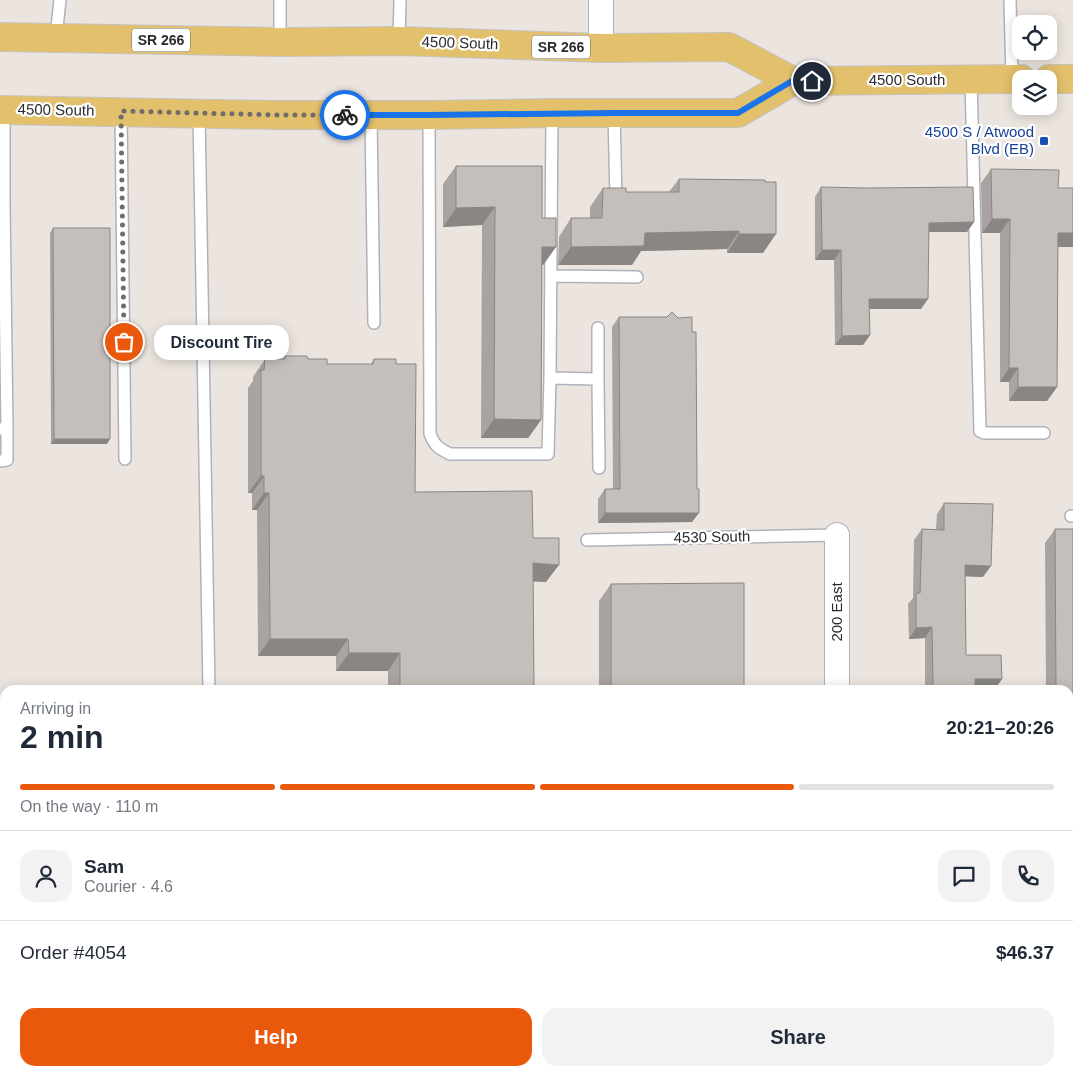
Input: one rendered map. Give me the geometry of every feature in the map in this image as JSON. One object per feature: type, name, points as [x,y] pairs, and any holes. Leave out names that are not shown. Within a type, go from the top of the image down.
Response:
[{"type":"main road","name":"4500 South","points":[[0,37],[280,42],[399,41],[601,48],[729,47],[792,81],[1012,79]]},
{"type":"main road","points":[[1057,79],[1073,79]]},
{"type":"main road","name":"4500 South","points":[[2,110],[276,115],[738,113],[792,81]]},
{"type":"street","points":[[601,0],[601,48]]},
{"type":"street","name":"200 East","points":[[837,535],[837,685]]},
{"type":"lane","points":[[56,37],[60,0]]},
{"type":"lane","points":[[280,0],[280,42]]},
{"type":"lane","points":[[399,41],[400,0]]},
{"type":"lane","points":[[1010,0],[1016,70]]},
{"type":"lane","points":[[971,80],[980,431],[984,434],[1044,432]]},
{"type":"lane","points":[[0,461],[7,460],[3,429],[2,110]]},
{"type":"lane","points":[[121,111],[125,459]]},
{"type":"lane","points":[[200,113],[209,685]]},
{"type":"lane","points":[[429,115],[430,434],[434,444],[450,454],[548,454],[552,113]]},
{"type":"lane","points":[[614,113],[616,199]]},
{"type":"lane","points":[[371,115],[374,323]]},
{"type":"lane","points":[[551,276],[637,277]]},
{"type":"lane","points":[[598,328],[599,468]]},
{"type":"lane","points":[[550,378],[598,379]]},
{"type":"lane","name":"4530 South","points":[[587,540],[837,535]]},
{"type":"building","points":[[456,166],[542,166],[542,218],[556,218],[556,247],[542,247],[541,420],[494,419],[495,207],[456,208]]},
{"type":"building","points":[[991,169],[1059,170],[1058,188],[1073,188],[1073,233],[1058,233],[1057,387],[1018,387],[1018,368],[1009,368],[1010,219],[992,219]]},
{"type":"building","points":[[679,179],[765,180],[765,182],[776,182],[776,234],[739,234],[739,231],[645,233],[644,246],[571,247],[571,218],[602,218],[603,188],[626,188],[626,192],[679,192]]},
{"type":"building","points":[[821,187],[973,187],[974,222],[929,223],[928,299],[869,299],[870,335],[842,336],[841,250],[822,250]]},
{"type":"building","points":[[53,228],[110,228],[110,439],[54,439]]},
{"type":"building","points":[[672,312],[678,318],[692,317],[692,332],[696,332],[697,489],[699,489],[699,513],[605,513],[605,489],[620,489],[619,317],[667,317]]},
{"type":"building","points":[[285,356],[307,356],[308,359],[327,359],[327,364],[373,364],[374,359],[396,359],[396,364],[416,364],[415,492],[532,491],[533,538],[559,538],[559,565],[533,563],[534,685],[400,685],[400,653],[349,653],[348,639],[270,639],[269,493],[264,493],[264,476],[261,476],[261,370],[264,370],[265,359],[285,359]]},
{"type":"building","points":[[944,503],[993,504],[991,566],[965,565],[966,655],[1001,655],[1002,679],[975,679],[975,685],[933,685],[932,627],[916,628],[916,593],[920,593],[922,529],[944,530]]},
{"type":"building","points":[[1055,529],[1073,529],[1073,685],[1056,685]]},
{"type":"building","points":[[744,583],[744,685],[611,685],[611,584]]},
{"type":"way so far","points":[[124,342],[121,111],[345,115]]},
{"type":"place","name":"4500 S / Atwood Blvd (EB)","points":[[1044,141]]},
{"type":"place","name":"Discount Tire","points":[[124,342]]},
{"type":"route","points":[[345,115],[738,113],[792,81],[812,81]]}]
